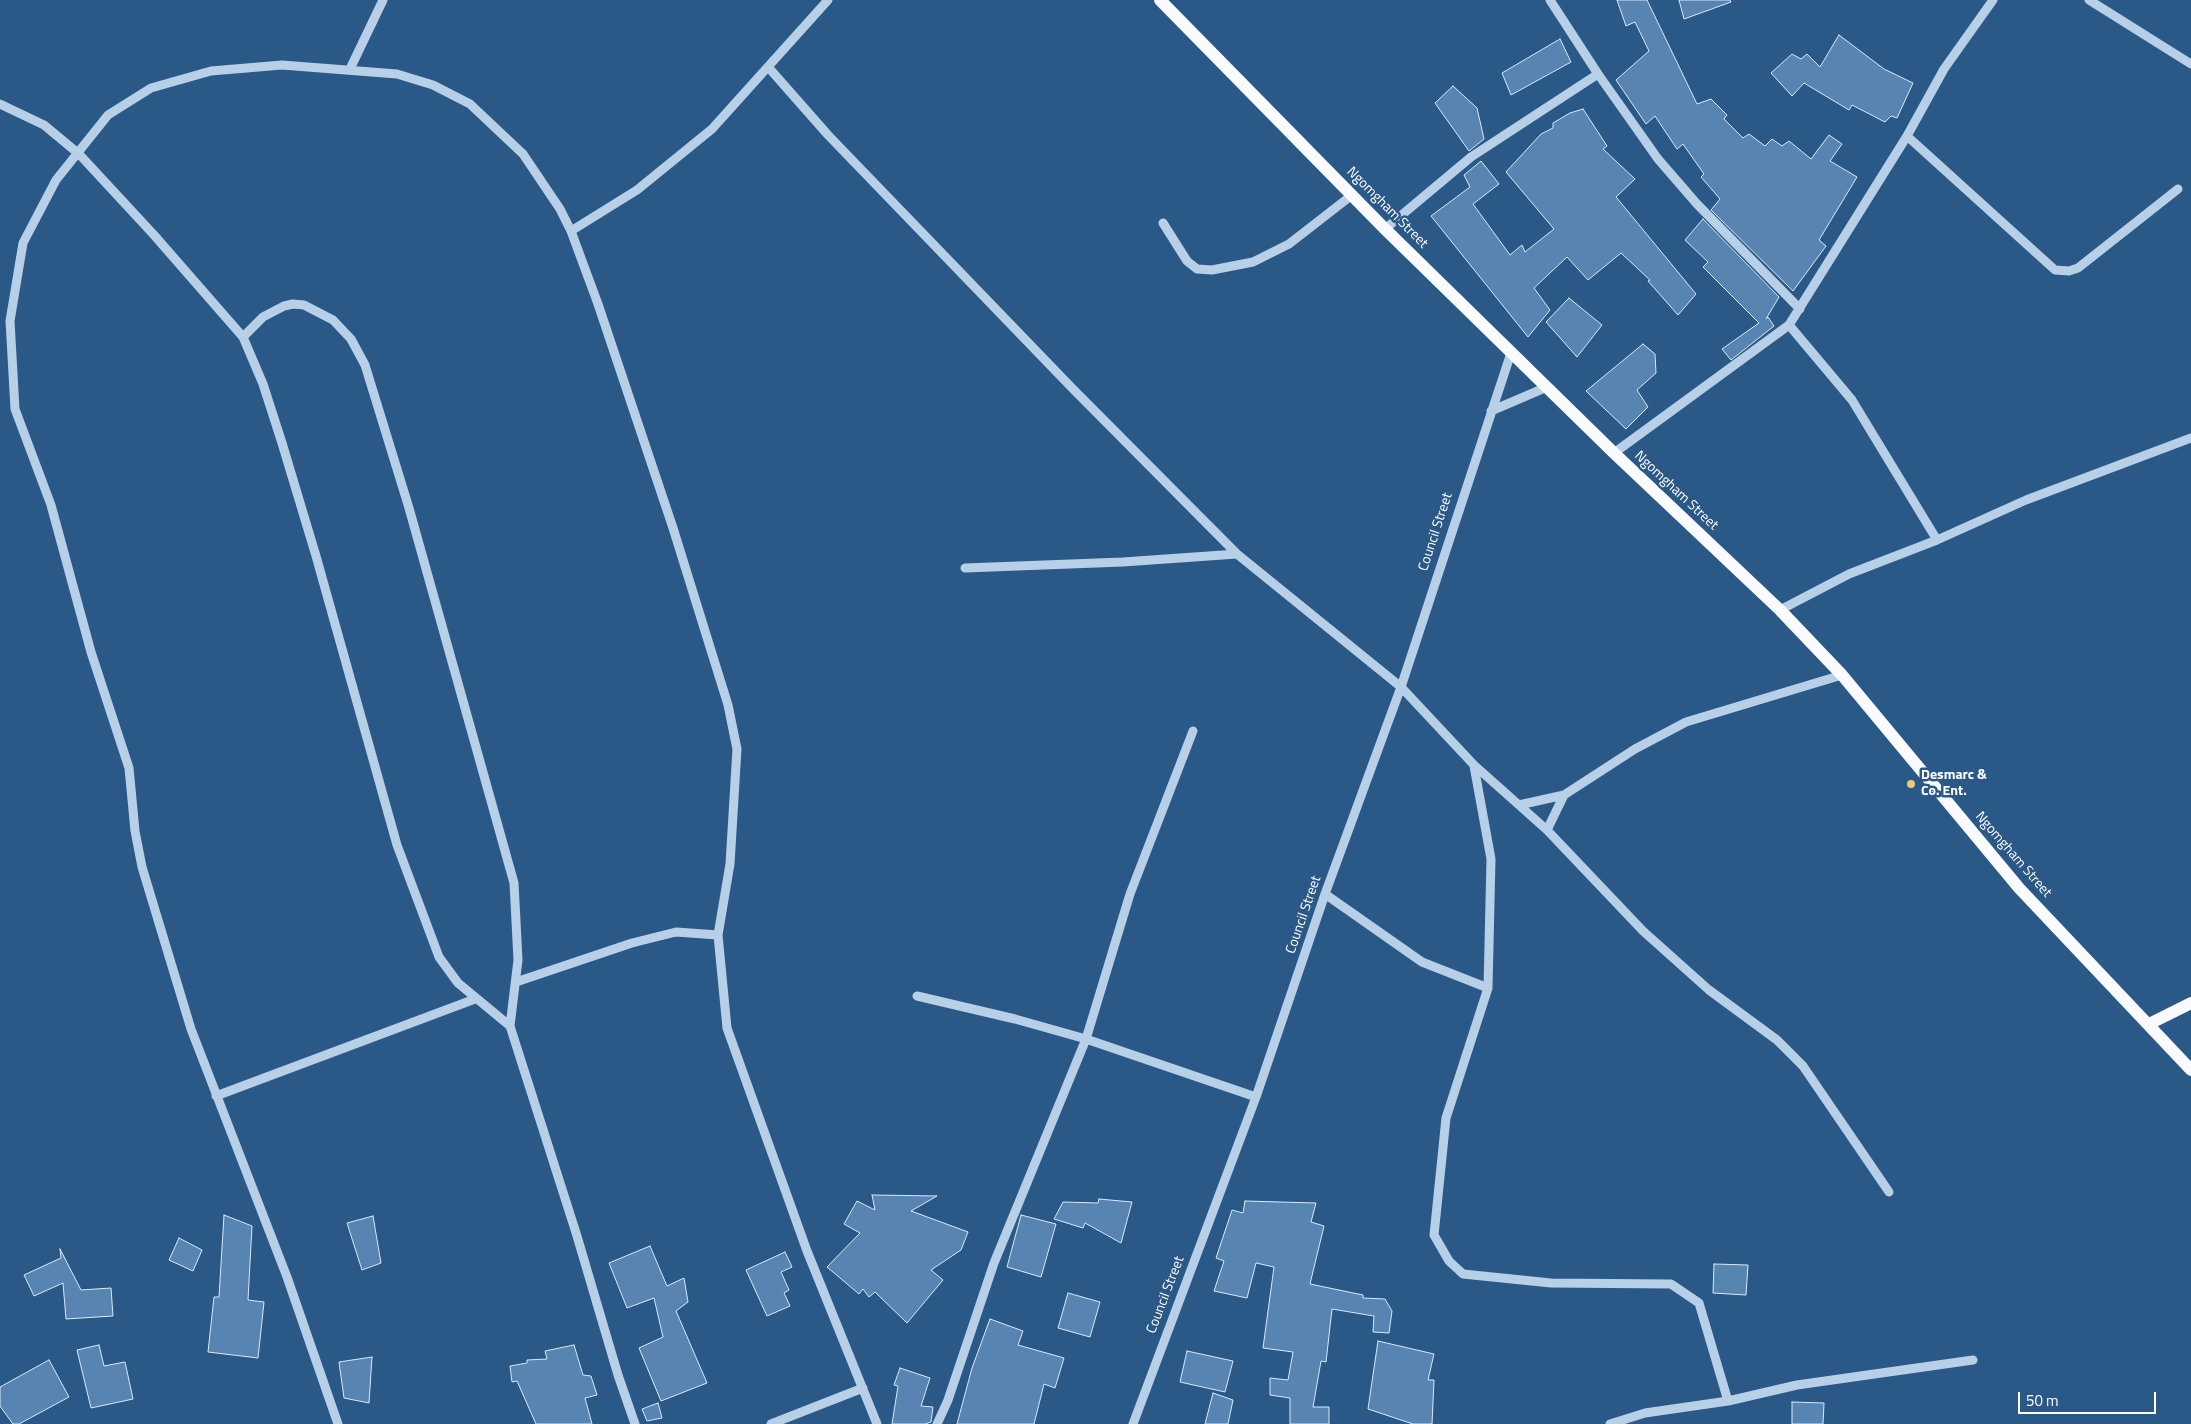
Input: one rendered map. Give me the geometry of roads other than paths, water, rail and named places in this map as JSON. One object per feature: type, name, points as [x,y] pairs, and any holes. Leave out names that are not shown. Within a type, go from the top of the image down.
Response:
[{"type":"main road","name":"Ngomgham Street","points":[[1160,0],[1385,229],[1511,353],[1780,610],[1842,675],[2019,888],[2191,1070]]},
{"type":"main road","points":[[2149,1024],[2191,1004]]},
{"type":"street","points":[[350,69],[383,0]]},
{"type":"street","points":[[571,231],[637,190],[712,130],[828,0]]},
{"type":"street","points":[[1550,0],[1598,74],[1658,159],[1691,197],[1800,309]]},
{"type":"street","points":[[1614,453],[1789,325],[1907,136],[1944,69],[1993,0]]},
{"type":"street","points":[[2089,0],[2191,64]]},
{"type":"street","points":[[338,1424],[287,1277],[191,1030],[142,867],[129,768],[92,652],[51,505],[15,409],[10,321],[22,243],[56,180],[108,115],[152,88],[211,71],[282,65],[397,74],[433,85],[470,104],[523,154],[560,209],[571,231],[598,304],[673,528],[728,705],[737,749],[730,864],[718,935],[727,1028],[808,1251],[877,1424]]},
{"type":"street","points":[[769,68],[856,163],[1067,382],[1237,554],[1401,687],[1474,765],[1547,830],[1643,931],[1709,990],[1777,1040],[1803,1066],[1889,1192]]},
{"type":"street","points":[[1385,229],[1471,157],[1598,74]]},
{"type":"street","points":[[0,104],[44,125],[78,154],[154,235],[243,337],[263,384],[282,442],[397,845],[439,957],[458,983],[510,1026]]},
{"type":"street","points":[[1907,136],[2056,270],[2069,271],[2078,268],[2178,189]]},
{"type":"street","points":[[1163,223],[1187,261],[1197,269],[1212,270],[1253,262],[1289,244],[1352,195]]},
{"type":"street","points":[[243,337],[263,317],[284,306],[304,305],[333,320],[351,340],[365,365],[409,508],[514,883],[518,960],[510,1026],[618,1375],[635,1424]]},
{"type":"street","points":[[1789,325],[1852,400],[1937,540]]},
{"type":"street","name":"Council Street","points":[[1133,1424],[1256,1097],[1325,894],[1401,687],[1511,353]]},
{"type":"street","points":[[1491,411],[1547,387]]},
{"type":"street","points":[[1780,610],[1849,574],[1937,540],[2026,500],[2191,438]]},
{"type":"street","points":[[965,568],[1123,562],[1237,554]]},
{"type":"street","points":[[1519,805],[1564,795],[1635,749],[1686,722],[1842,675]]},
{"type":"street","points":[[937,1424],[948,1400],[994,1263],[1086,1039],[1130,894],[1192,731]]},
{"type":"street","points":[[1474,765],[1491,859],[1488,988],[1446,1118],[1434,1235],[1449,1261],[1463,1274],[1551,1283],[1672,1284],[1699,1303],[1728,1401]]},
{"type":"street","points":[[1547,830],[1564,795]]},
{"type":"street","points":[[1325,894],[1422,962],[1488,988]]},
{"type":"street","points":[[516,982],[632,943],[676,932],[718,935]]},
{"type":"street","points":[[917,996],[1015,1019],[1086,1039],[1256,1097]]},
{"type":"street","points":[[216,1096],[475,999]]},
{"type":"street","points":[[1610,1424],[1645,1413],[1728,1401],[1797,1385],[1972,1360]]},
{"type":"street","points":[[771,1424],[863,1388]]},
{"type":"place","name":"Desmarc & Co. Ent.","points":[[1911,784]]}]
